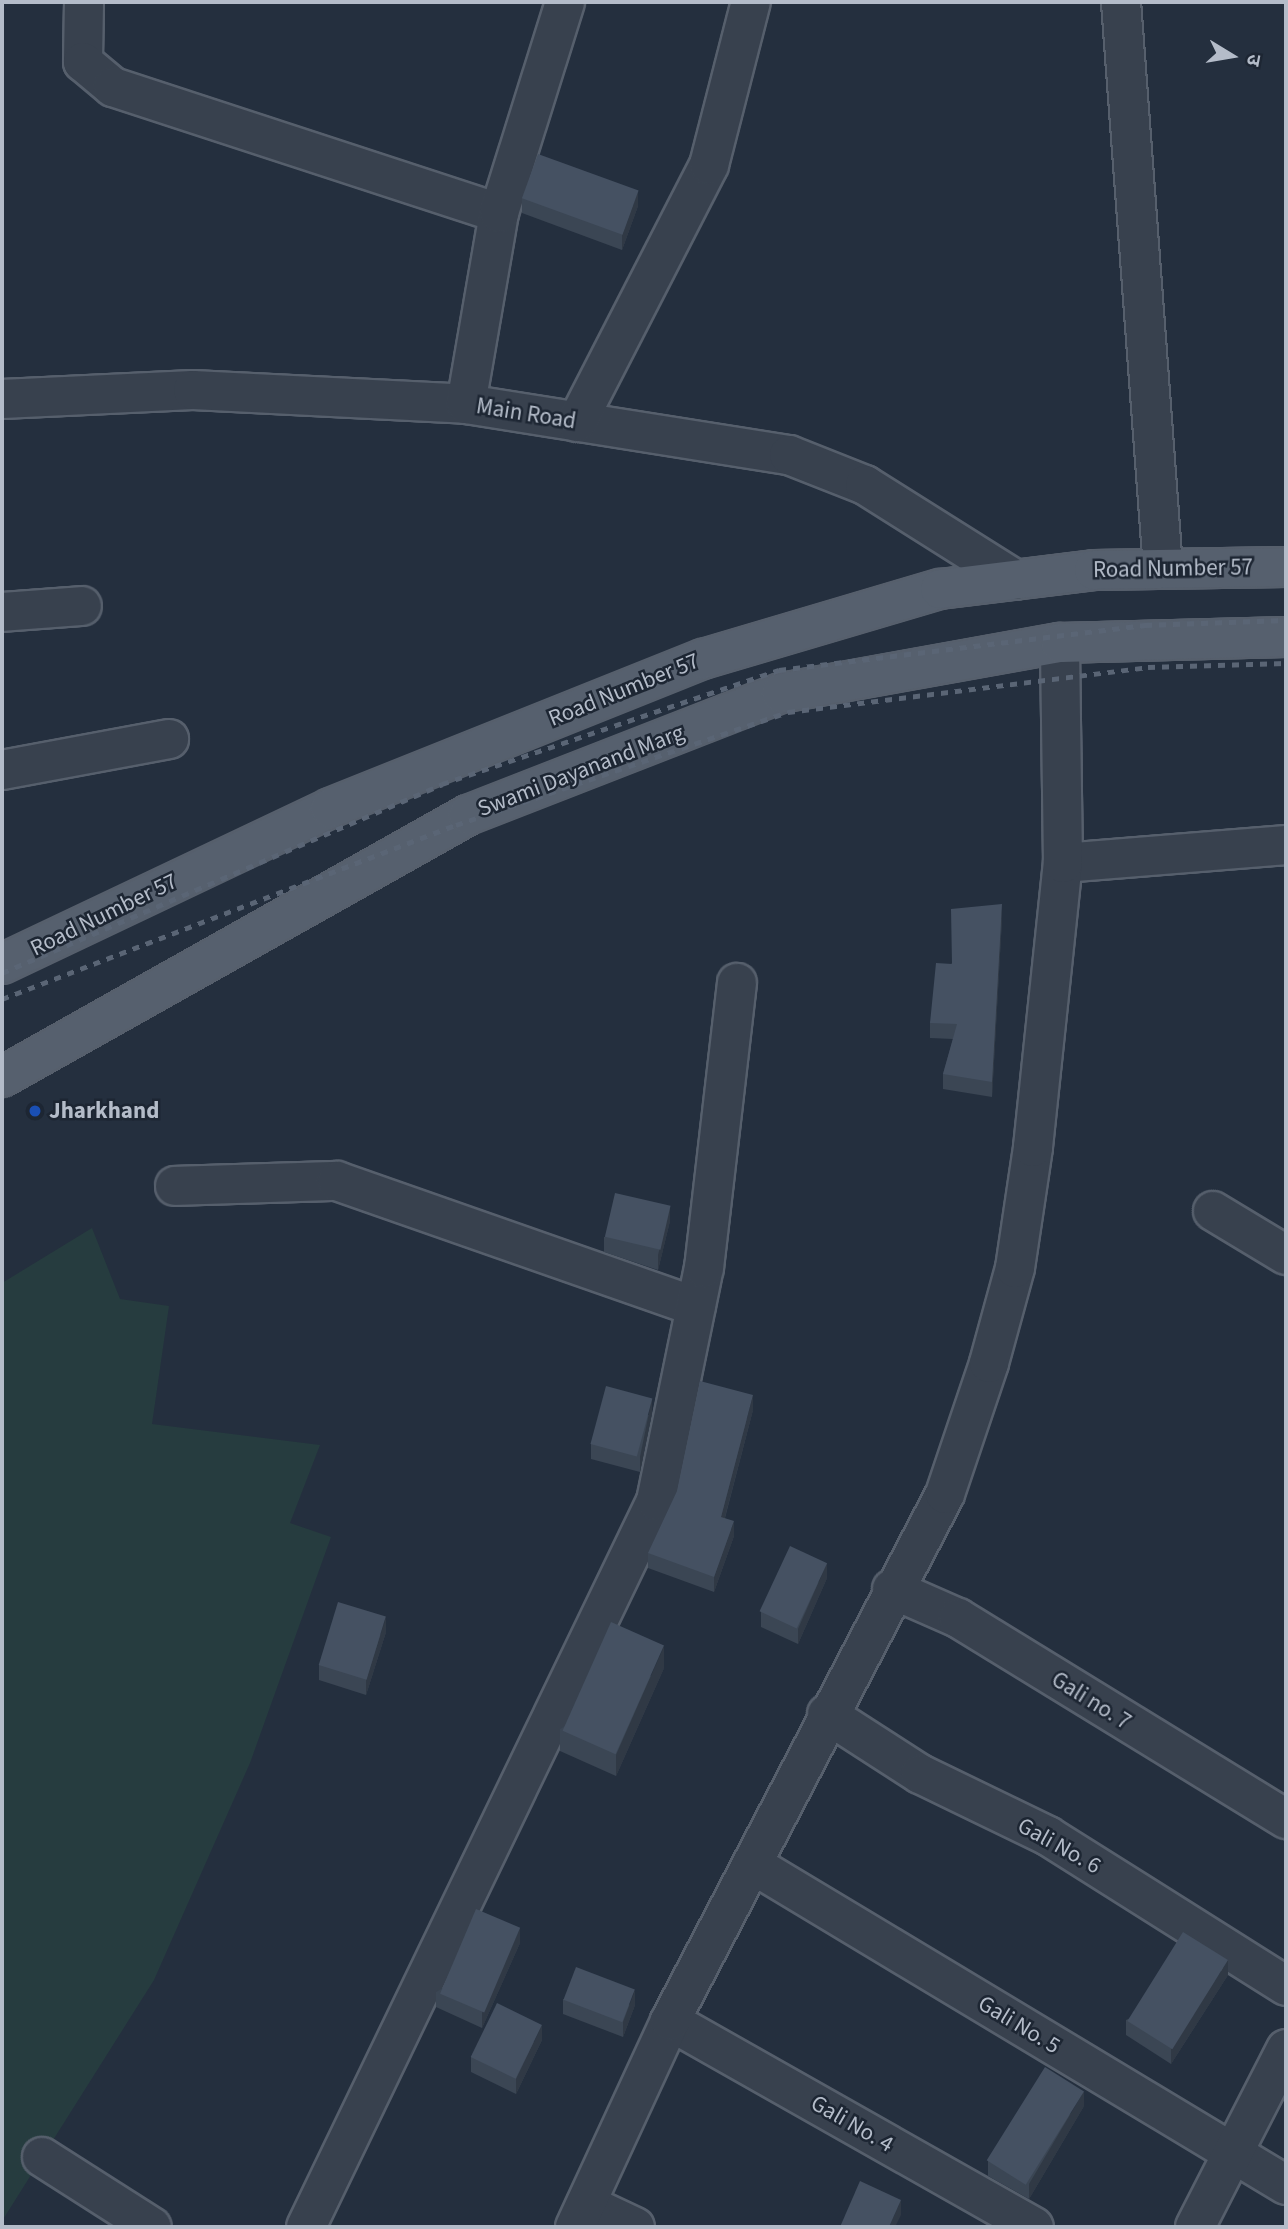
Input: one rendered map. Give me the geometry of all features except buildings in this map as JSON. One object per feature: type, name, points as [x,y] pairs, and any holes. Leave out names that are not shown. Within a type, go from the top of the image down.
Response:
[{"type":"main road","name":"Road Number 57","points":[[2,964],[330,807],[703,659],[940,589],[1163,568],[1286,567]]},
{"type":"main road","name":"Swami Dayanand Marg","points":[[2,1077],[468,815],[781,693],[1060,643],[1286,637]]},
{"type":"street","points":[[84,2],[83,62],[114,87],[499,213]]},
{"type":"street","points":[[466,404],[499,213],[565,2]]},
{"type":"street","points":[[1121,2],[1163,568]]},
{"type":"street","points":[[577,422],[709,165],[738,5]]},
{"type":"street","name":"Main Road","points":[[2,399],[193,390],[466,404],[789,455],[864,485],[1016,580]]},
{"type":"street","points":[[2,612],[82,606]]},
{"type":"street","points":[[635,2227],[580,2216],[670,2021],[892,1589],[945,1494],[1015,1268],[1063,863],[1067,802],[1060,643]]},
{"type":"street","points":[[2,770],[169,739]]},
{"type":"street","points":[[1063,863],[1286,845]]},
{"type":"street","points":[[306,2227],[656,1501],[696,1307],[737,983]]},
{"type":"street","points":[[175,1186],[337,1181],[696,1307]]},
{"type":"street","points":[[1213,1211],[1286,1255]]},
{"type":"street","name":"Gali no. 7","points":[[892,1589],[958,1618],[1286,1819]]},
{"type":"street","name":"Gali No. 6","points":[[827,1714],[920,1774],[1048,1836],[1286,1986]]},
{"type":"street","name":"Gali No. 5","points":[[752,1864],[1286,2185]]},
{"type":"street","name":"Gali No. 4","points":[[670,2021],[1034,2227]]},
{"type":"street","points":[[1195,2227],[1286,2049]]},
{"type":"street","points":[[43,2157],[152,2227]]},
{"type":"green space","points":[[92,1228],[120,1299],[169,1306],[152,1424],[320,1445],[290,1523],[331,1537],[250,1763],[154,1980],[2,2221],[2,1283]]},
{"type":"railway","points":[[2,973],[442,784],[779,670],[1145,625],[1286,620]]},
{"type":"railway","points":[[2,999],[456,825],[788,712],[1148,667],[1286,663]]},
{"type":"place","name":"Jharkhand","points":[[35,1111]]}]
